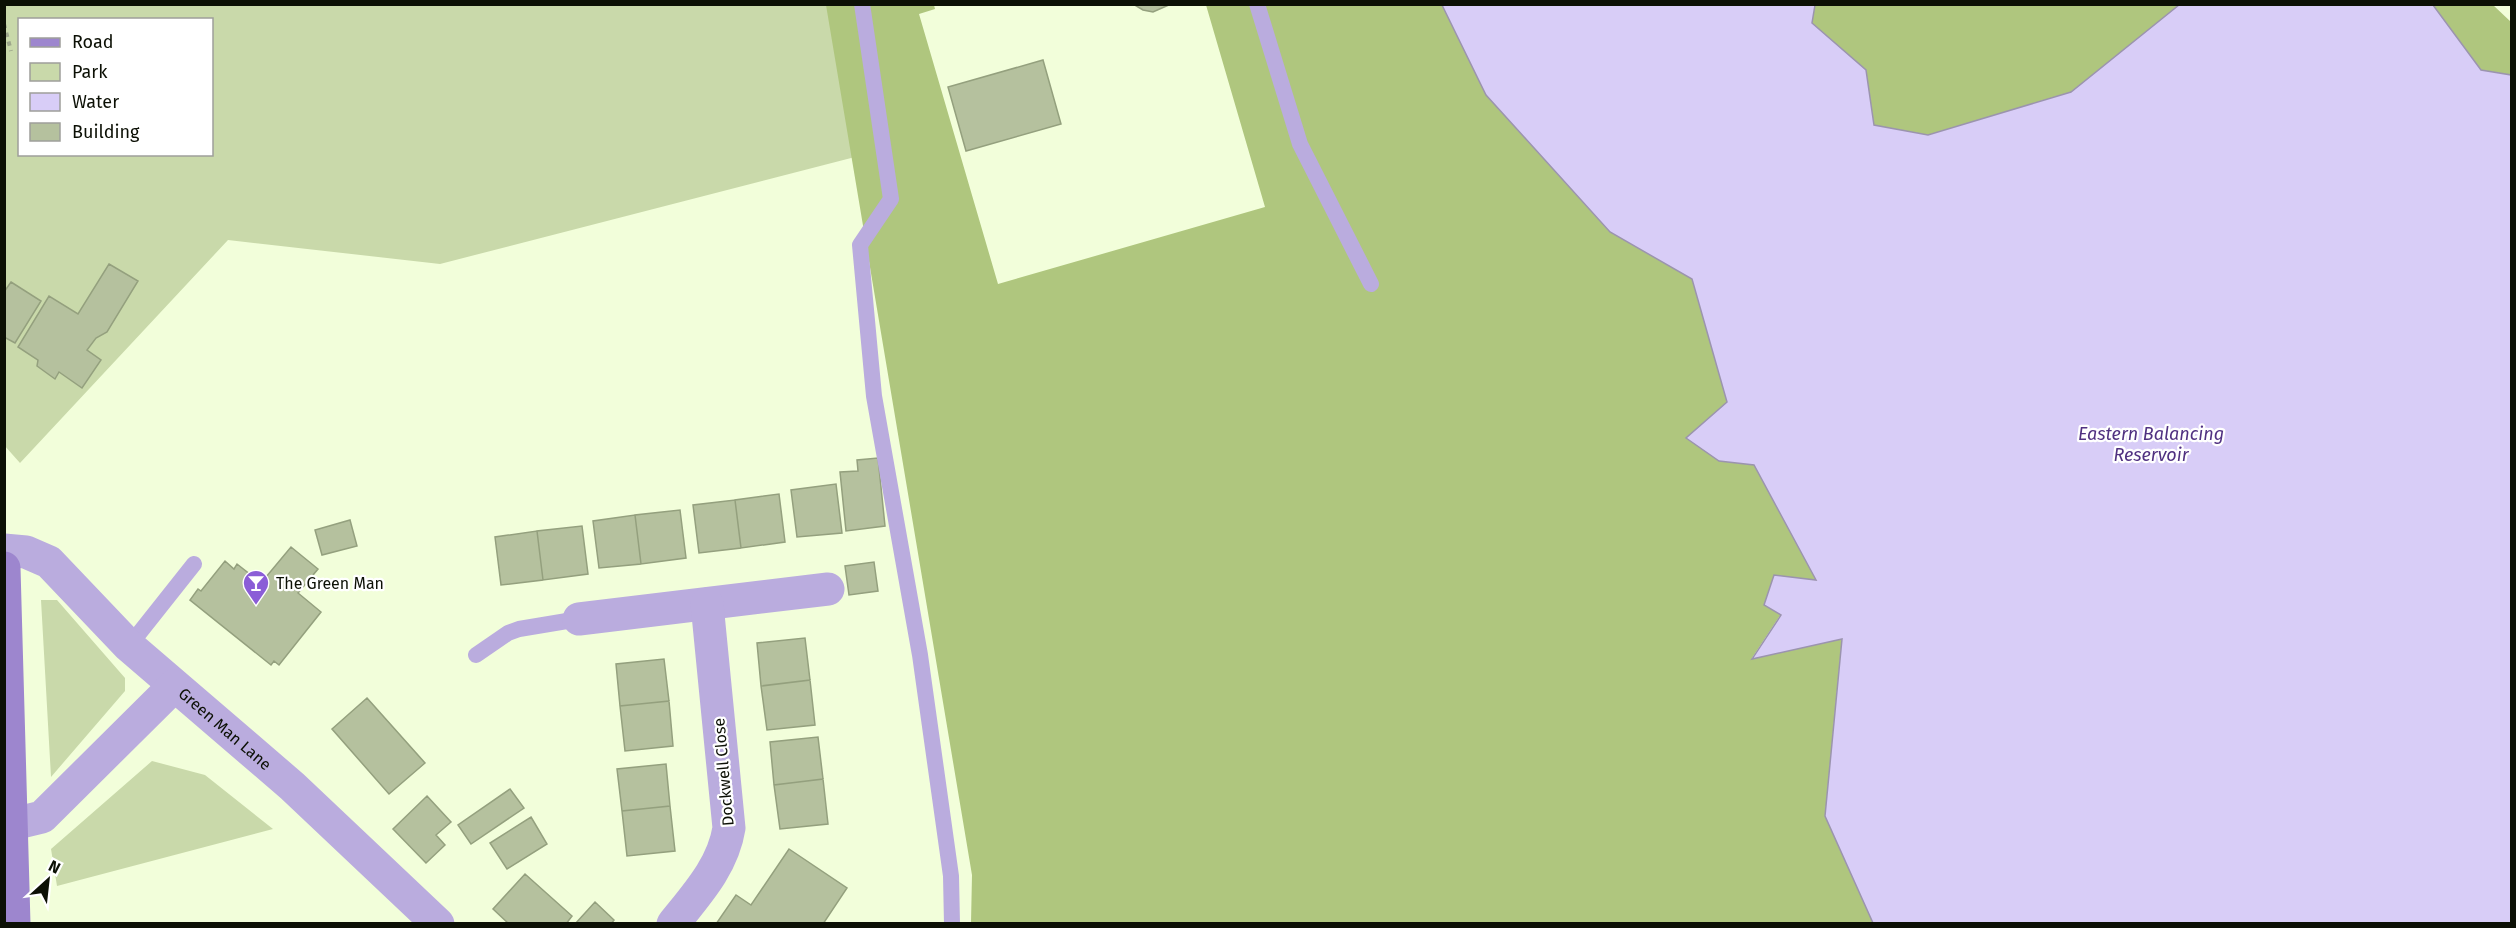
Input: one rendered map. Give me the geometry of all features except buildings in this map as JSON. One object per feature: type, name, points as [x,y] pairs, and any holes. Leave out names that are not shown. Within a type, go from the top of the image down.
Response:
[{"type":"street","name":"Green Man Lane","points":[[4,550],[26,552],[49,562],[129,646],[292,786],[438,924]]},
{"type":"street","points":[[4,567],[13,824],[8,858],[14,924]]},
{"type":"street","points":[[579,620],[828,589]]},
{"type":"street","name":"Dockwell Close","points":[[673,924],[715,868],[726,845],[729,828],[707,604]]},
{"type":"street","points":[[13,824],[42,817],[174,686]]},
{"type":"lane","points":[[862,4],[891,200],[860,245],[873,396],[920,655],[951,876],[952,924]]},
{"type":"lane","points":[[1257,4],[1300,144],[1371,284]]},
{"type":"lane","points":[[129,646],[194,564]]},
{"type":"lane","points":[[476,655],[508,633],[519,629],[579,620]]},
{"type":"path","points":[[4,24],[11,51]]},
{"type":"green space","points":[[1815,4],[2179,5],[2071,92],[1928,135],[1874,125],[1866,70],[1812,23]]},
{"type":"green space","points":[[4,5],[829,5],[855,157],[440,264],[228,240],[20,463],[4,445]]},
{"type":"green space","points":[[826,5],[934,5],[935,9],[919,14],[998,284],[1265,207],[1206,5],[1442,5],[1486,95],[1610,232],[1692,279],[1727,402],[1719,461],[1754,465],[1816,580],[1781,614],[1752,658],[1842,638],[1825,816],[1873,923],[971,923],[972,875]]},
{"type":"green space","points":[[2433,5],[2493,5],[2511,22],[2511,75],[2481,70]]},
{"type":"green space","points":[[41,600],[57,600],[125,678],[125,691],[51,777]]},
{"type":"green space","points":[[152,761],[205,775],[273,829],[57,886],[51,849]]},
{"type":"water","name":"Eastern Balancing Reservoir","points":[[1442,5],[1815,5],[1812,23],[1866,70],[1874,125],[1928,135],[2071,92],[2179,5],[2433,5],[2481,70],[2511,75],[2511,923],[1873,923],[1825,816],[1842,639],[1752,659],[1781,615],[1764,605],[1774,575],[1816,580],[1754,465],[1719,461],[1686,438],[1727,402],[1692,279],[1610,232],[1486,95]]},
{"type":"place","name":"The Green Man","points":[[256,606]]}]
